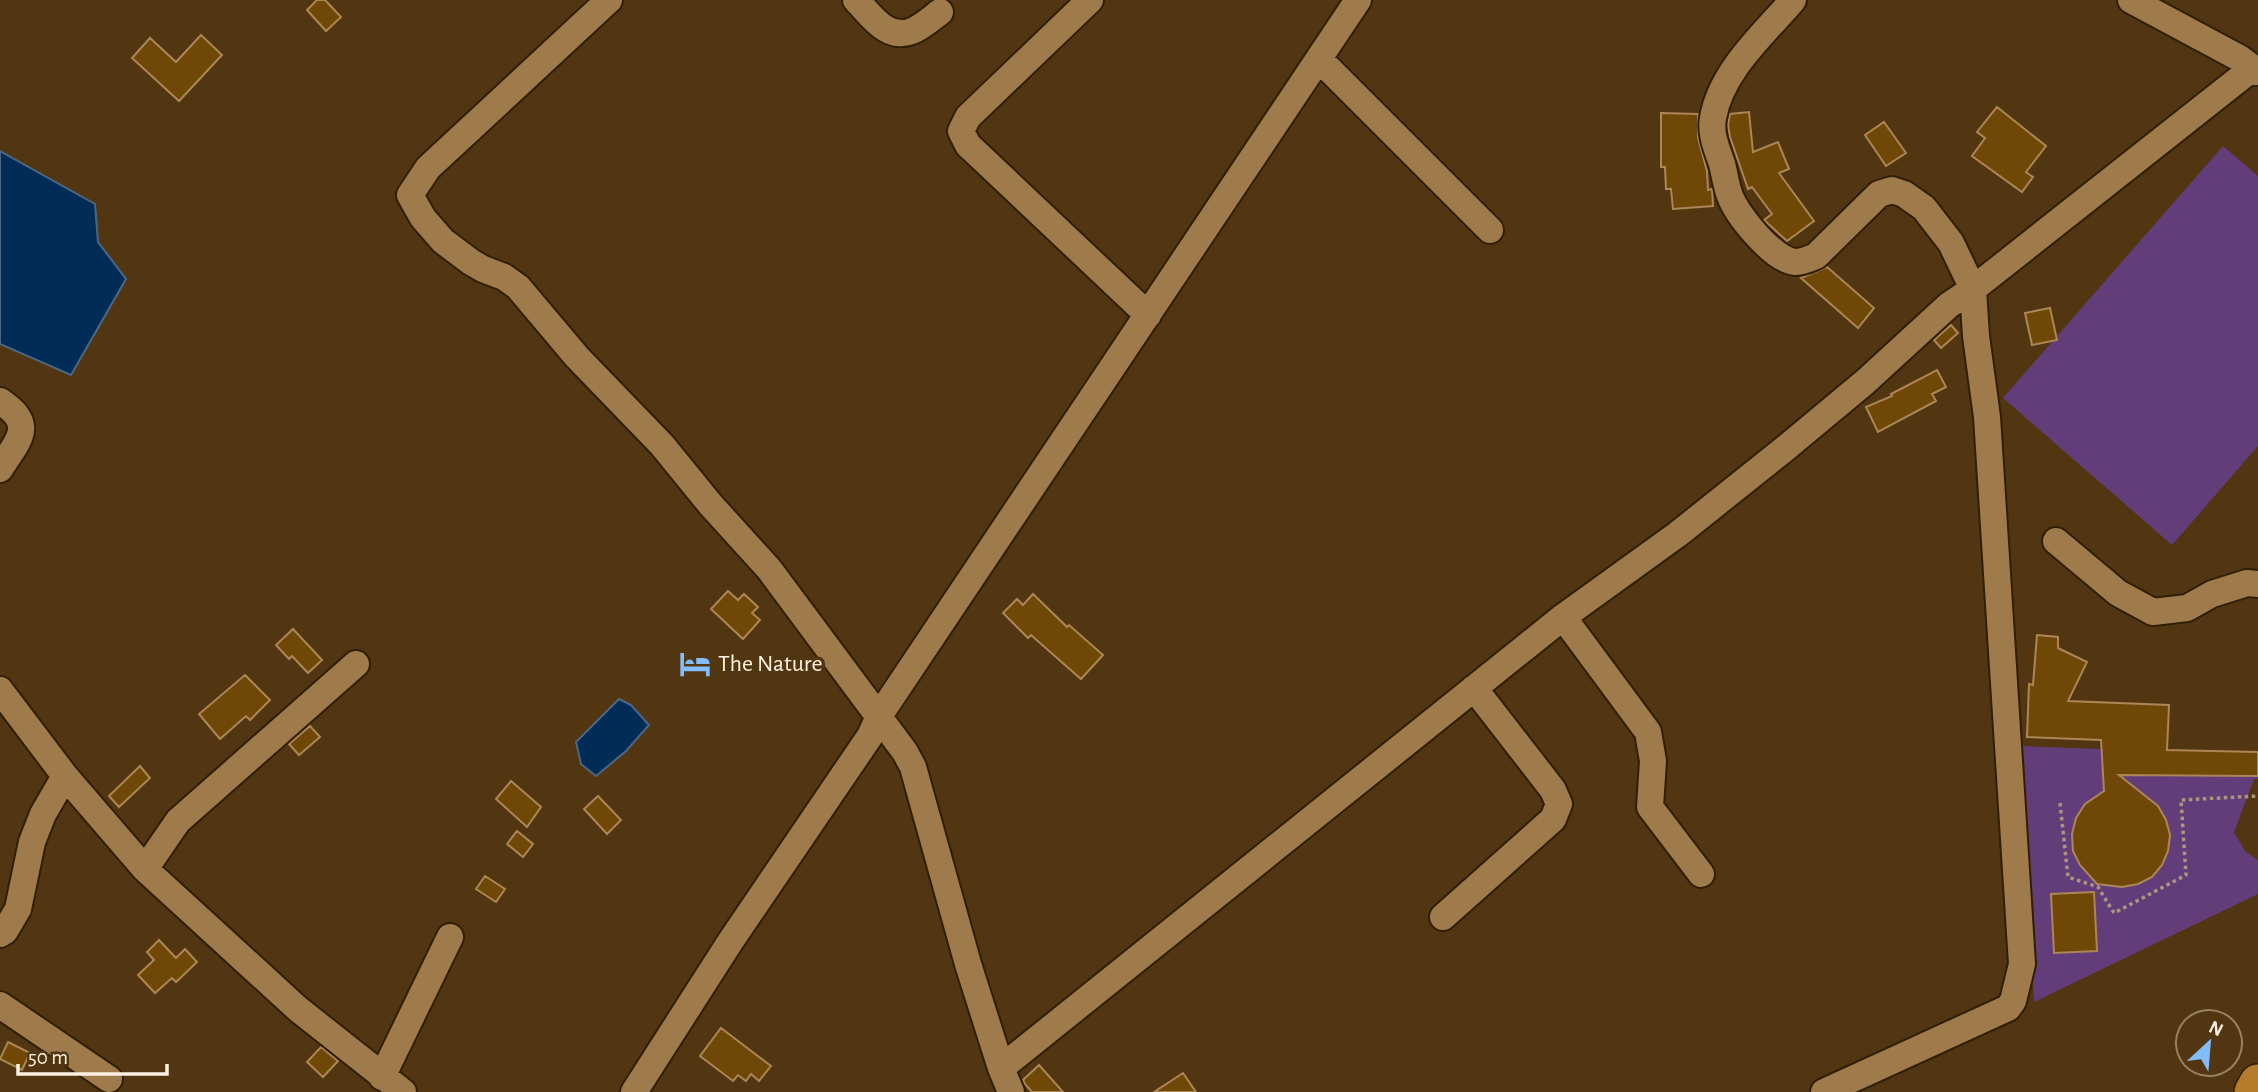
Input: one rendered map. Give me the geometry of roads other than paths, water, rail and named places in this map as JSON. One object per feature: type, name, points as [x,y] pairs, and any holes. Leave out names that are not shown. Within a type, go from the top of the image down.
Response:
[{"type":"highway","points":[[2253,1092],[2258,1083]]},
{"type":"street","points":[[609,0],[428,168],[410,195],[423,218],[443,241],[471,262],[504,277],[518,287],[577,357],[662,445],[710,504],[769,569],[879,716],[913,767],[950,903],[1006,1080],[1474,688],[1563,617],[1678,534],[1772,460],[1865,382],[1949,305],[2255,70],[2131,0]]},
{"type":"street","points":[[856,0],[884,29],[896,34],[912,32],[940,12]]},
{"type":"street","points":[[1090,0],[968,117],[961,131],[968,145],[1148,315]]},
{"type":"street","points":[[634,1092],[730,942],[870,736],[879,716],[1358,0]]},
{"type":"street","points":[[1793,0],[1744,57],[1720,92],[1712,119],[1713,135],[1730,196],[1751,231],[1781,256],[1792,262],[1804,262],[1816,256],[1879,194],[1892,190],[1904,194],[1924,208],[1951,243],[1973,289],[1976,336],[1987,417],[2022,964],[2013,1001],[2008,1008],[1824,1092]]},
{"type":"street","points":[[1319,58],[1490,230]]},
{"type":"street","points":[[0,401],[15,410],[22,434],[0,469]]},
{"type":"street","points":[[2056,541],[2118,593],[2153,612],[2187,608],[2212,594],[2247,583],[2258,584]]},
{"type":"street","points":[[1563,617],[1648,732],[1653,761],[1650,807],[1700,874]]},
{"type":"street","points":[[145,869],[178,821],[356,664]]},
{"type":"street","points":[[1443,917],[1553,819],[1559,804],[1553,790],[1474,688]]},
{"type":"street","points":[[0,690],[65,776],[145,869],[298,1009],[393,1084],[450,937]]},
{"type":"street","points":[[0,934],[5,931],[18,909],[32,842],[43,814],[65,776]]},
{"type":"street","points":[[0,1005],[109,1079]]},
{"type":"water","points":[[0,151],[95,204],[98,242],[126,279],[71,375],[0,344]]},
{"type":"water","points":[[619,699],[631,705],[649,725],[626,751],[596,776],[581,764],[576,742]]},
{"type":"place","name":"The Nature","points":[[695,664]]}]
